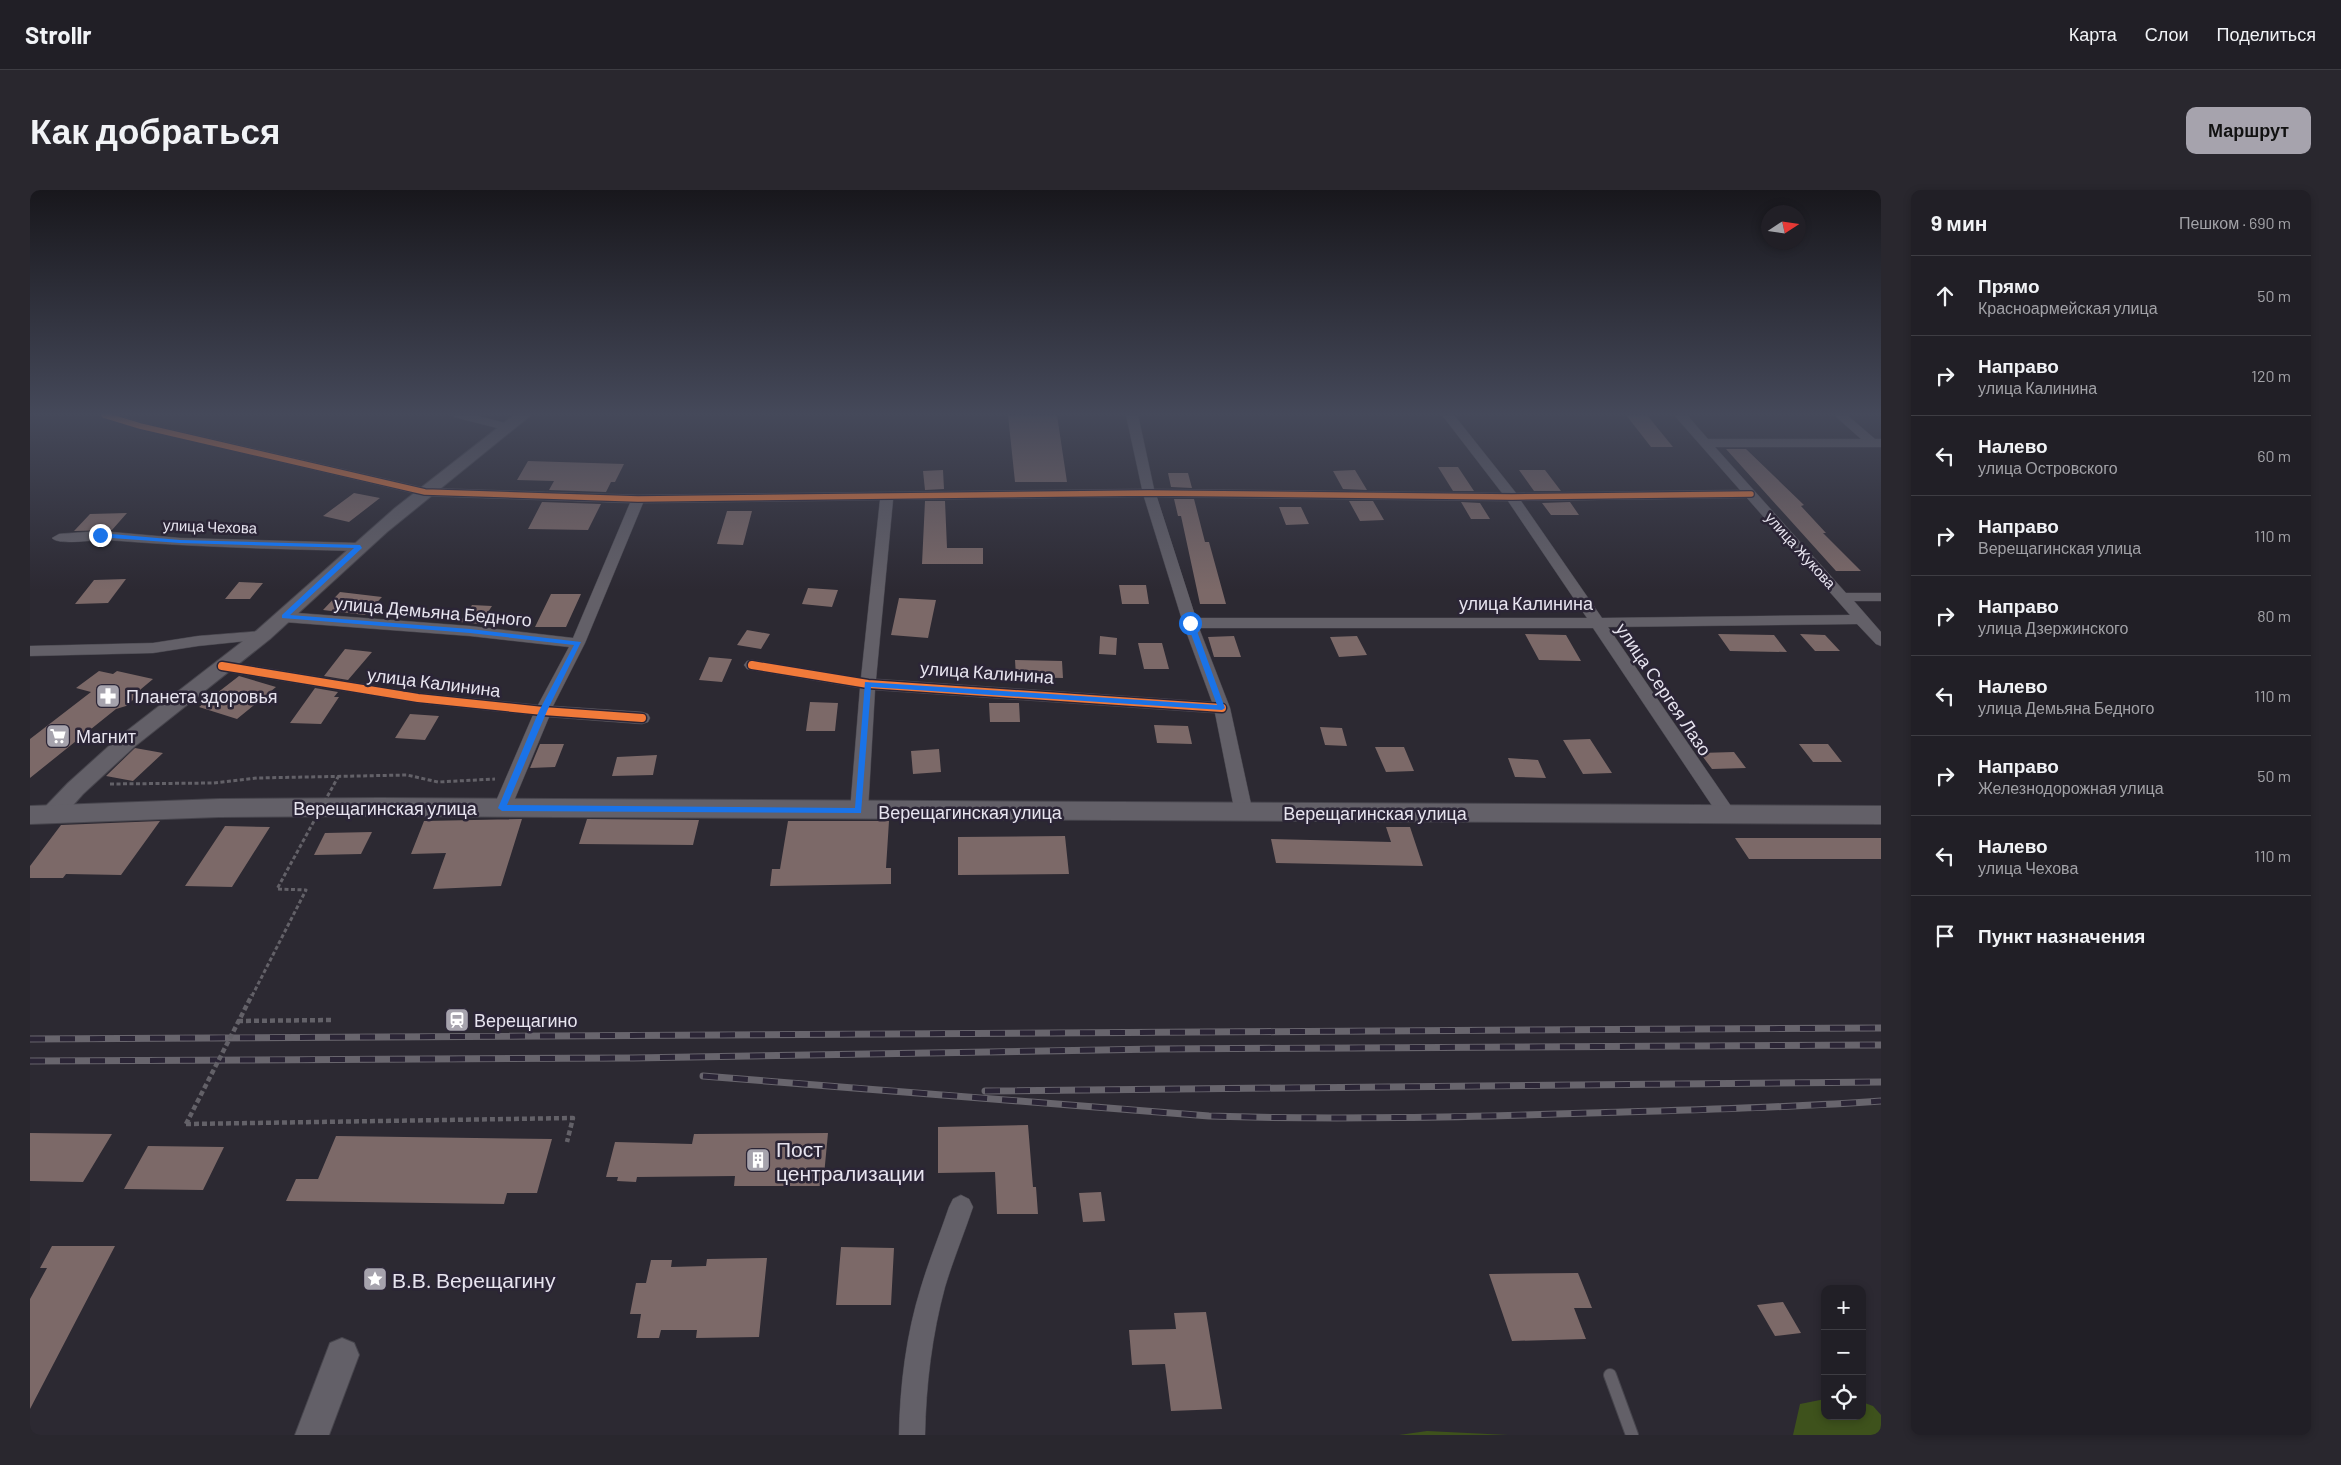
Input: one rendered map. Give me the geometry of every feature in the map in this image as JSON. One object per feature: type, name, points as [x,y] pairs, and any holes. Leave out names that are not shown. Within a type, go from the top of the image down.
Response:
[{"type":"main road","name":"Верещагинская улица","points":[[41,815],[219,808],[502,808],[1881,815]]},
{"type":"street","points":[[343,473],[425,492],[638,499],[1149,494],[1512,497],[1750,494]]},
{"type":"street","points":[[41,815],[284,617],[360,547],[449,473]]},
{"type":"street","points":[[1145,473],[1149,494],[1190,623],[1222,708],[1244,813]]},
{"type":"street","name":"улица Сергея Лазо","points":[[1493,473],[1512,497],[1726,814]]},
{"type":"street","name":"улица Жукова","points":[[1732,473],[1881,641]]},
{"type":"street","points":[[859,811],[868,684],[887,498]]},
{"type":"street","points":[[502,808],[543,711],[578,643],[638,499]]},
{"type":"street","name":"улица Чехова","points":[[60,538],[100,535],[180,542],[360,547]]},
{"type":"street","points":[[1842,597],[1881,597]]},
{"type":"street","name":"улица Демьяна Бедного","points":[[284,617],[470,631],[578,643]]},
{"type":"street","name":"улица Калинина","points":[[1190,623],[1597,623],[1862,619]]},
{"type":"street","points":[[30,651],[153,648],[261,636]]},
{"type":"street","name":"улица Калинина","points":[[222,666],[418,698],[543,711],[642,718]]},
{"type":"street","name":"улица Калинина","points":[[752,666],[868,684],[1222,708]]},
{"type":"street","points":[[912,1435],[916,1371],[921,1335],[930,1297],[961,1207]]},
{"type":"street","points":[[312,1435],[342,1355]]},
{"type":"lane","points":[[1610,1375],[1632,1435]]},
{"type":"path","points":[[100,766],[98,778],[100,781],[110,784],[213,783],[256,778],[407,775],[438,782],[468,782],[516,775]]},
{"type":"path","points":[[338,777],[277,889],[306,890],[186,1124],[573,1118],[567,1142]]},
{"type":"path","points":[[238,1022],[331,1020]]},
{"type":"green space","points":[[1821,1400],[1821,1420],[1866,1420],[1866,1403],[1873,1406],[1881,1415],[1881,1435],[1793,1435],[1800,1404]]},
{"type":"green space","points":[[1427,1431],[1508,1435],[1399,1435]]},
{"type":"building","points":[[521,473],[619,473],[615,482],[611,482],[606,492],[549,490],[554,481],[517,480]]},
{"type":"building","points":[[923,473],[943,473],[944,489],[925,490]]},
{"type":"building","points":[[1014,473],[1066,473],[1067,482],[1015,482]]},
{"type":"building","points":[[1168,473],[1188,473],[1192,488],[1171,487]]},
{"type":"building","points":[[1334,473],[1357,473],[1367,490],[1343,489]]},
{"type":"building","points":[[1442,473],[1462,473],[1474,491],[1453,491]]},
{"type":"building","points":[[1521,473],[1547,473],[1561,491],[1534,491]]},
{"type":"building","points":[[1748,473],[1771,473],[1804,505],[1801,506],[1826,533],[1823,533],[1861,571],[1836,571]]},
{"type":"building","points":[[354,493],[380,498],[349,522],[323,516]]},
{"type":"building","points":[[1174,499],[1194,499],[1205,542],[1209,542],[1226,604],[1200,604],[1181,516],[1178,516]]},
{"type":"building","points":[[925,501],[945,501],[947,548],[983,548],[983,564],[922,564]]},
{"type":"building","points":[[1349,501],[1373,501],[1384,520],[1360,521]]},
{"type":"building","points":[[542,502],[601,504],[588,530],[528,529]]},
{"type":"building","points":[[1461,502],[1480,503],[1490,519],[1471,519]]},
{"type":"building","points":[[1570,502],[1579,515],[1551,515],[1542,503]]},
{"type":"building","points":[[1279,507],[1301,507],[1309,524],[1286,525]]},
{"type":"building","points":[[727,511],[752,511],[743,545],[717,544]]},
{"type":"building","points":[[127,513],[112,530],[74,531],[90,514]]},
{"type":"building","points":[[126,579],[108,603],[75,604],[94,580]]},
{"type":"building","points":[[239,582],[263,583],[250,599],[225,599]]},
{"type":"building","points":[[1119,585],[1146,585],[1149,604],[1122,604]]},
{"type":"building","points":[[808,588],[838,590],[832,607],[802,604]]},
{"type":"building","points":[[340,592],[382,597],[365,615],[323,610]]},
{"type":"building","points":[[551,594],[581,594],[566,627],[535,627]]},
{"type":"building","points":[[899,598],[936,600],[928,638],[891,635]]},
{"type":"building","points":[[472,605],[492,606],[480,624],[460,622]]},
{"type":"building","points":[[747,630],[770,634],[761,649],[737,645]]},
{"type":"building","points":[[1525,634],[1566,635],[1581,661],[1539,660]]},
{"type":"building","points":[[1718,634],[1774,635],[1787,652],[1730,651]]},
{"type":"building","points":[[1800,634],[1825,635],[1840,651],[1815,651]]},
{"type":"building","points":[[1100,636],[1117,638],[1116,655],[1099,654]]},
{"type":"building","points":[[1234,636],[1241,657],[1214,657],[1208,637]]},
{"type":"building","points":[[1357,636],[1367,655],[1339,657],[1330,637]]},
{"type":"building","points":[[1138,643],[1162,643],[1169,669],[1144,669]]},
{"type":"building","points":[[345,649],[372,652],[348,680],[324,676]]},
{"type":"building","points":[[709,657],[732,659],[722,682],[699,680]]},
{"type":"building","points":[[1015,660],[1062,661],[1063,678],[1016,677]]},
{"type":"building","points":[[99,671],[113,674],[117,671],[153,679],[134,695],[133,700],[126,706],[116,709],[30,778],[30,739],[91,692],[76,688]]},
{"type":"building","points":[[239,676],[276,687],[237,719],[199,707]]},
{"type":"building","points":[[315,688],[338,692],[334,697],[339,697],[321,724],[290,723]]},
{"type":"building","points":[[810,702],[838,703],[835,731],[806,731]]},
{"type":"building","points":[[989,703],[1019,703],[1020,722],[990,722]]},
{"type":"building","points":[[410,714],[439,716],[425,740],[395,738]]},
{"type":"building","points":[[1154,725],[1188,726],[1192,744],[1157,743]]},
{"type":"building","points":[[1320,727],[1342,728],[1347,746],[1325,745]]},
{"type":"building","points":[[1590,739],[1612,773],[1583,774],[1563,740]]},
{"type":"building","points":[[540,744],[564,744],[555,767],[530,768]]},
{"type":"building","points":[[1799,744],[1828,744],[1842,762],[1813,762]]},
{"type":"building","points":[[1375,747],[1404,747],[1414,771],[1386,772]]},
{"type":"building","points":[[135,748],[163,753],[133,781],[106,776]]},
{"type":"building","points":[[939,749],[941,772],[913,774],[911,751]]},
{"type":"building","points":[[1734,752],[1746,768],[1712,769],[1700,753]]},
{"type":"building","points":[[657,755],[653,775],[612,776],[617,757]]},
{"type":"building","points":[[1508,758],[1538,760],[1546,778],[1515,777]]},
{"type":"building","points":[[522,819],[501,886],[433,889],[446,853],[411,854],[424,821]]},
{"type":"building","points":[[587,819],[699,820],[693,845],[579,844]]},
{"type":"building","points":[[160,821],[121,875],[66,874],[63,878],[30,878],[30,866],[61,825]]},
{"type":"building","points":[[788,821],[889,821],[886,868],[891,868],[891,884],[770,886],[772,869],[780,869]]},
{"type":"building","points":[[225,826],[270,827],[232,887],[185,886]]},
{"type":"building","points":[[1386,827],[1410,827],[1423,866],[1276,863],[1271,839],[1391,842]]},
{"type":"building","points":[[372,832],[361,854],[314,855],[325,833]]},
{"type":"building","points":[[1065,836],[1069,874],[958,875],[958,837]]},
{"type":"building","points":[[1735,838],[1881,838],[1881,859],[1749,859]]},
{"type":"building","points":[[1028,1125],[1033,1187],[1036,1187],[1038,1214],[997,1214],[995,1172],[938,1173],[938,1127]]},
{"type":"building","points":[[30,1133],[112,1134],[83,1182],[30,1181]]},
{"type":"building","name":"Пост централизации","points":[[828,1133],[823,1186],[734,1186],[735,1176],[637,1177],[636,1182],[617,1181],[618,1177],[606,1177],[615,1142],[692,1144],[694,1134]]},
{"type":"building","points":[[336,1136],[552,1139],[537,1193],[507,1193],[504,1204],[286,1201],[296,1179],[318,1179]]},
{"type":"building","points":[[148,1146],[224,1147],[203,1190],[124,1189]]},
{"type":"building","points":[[1101,1192],[1105,1221],[1083,1222],[1079,1193]]},
{"type":"building","points":[[52,1246],[115,1246],[30,1409],[30,1299],[47,1268],[40,1268]]},
{"type":"building","points":[[841,1247],[894,1248],[891,1305],[836,1305]]},
{"type":"building","points":[[767,1258],[759,1337],[696,1338],[697,1330],[661,1330],[659,1338],[637,1338],[641,1314],[630,1314],[636,1283],[646,1283],[651,1260],[672,1260],[671,1267],[706,1266],[707,1259]]},
{"type":"building","points":[[1578,1273],[1592,1308],[1574,1308],[1586,1339],[1512,1341],[1489,1274]]},
{"type":"building","points":[[1783,1302],[1801,1333],[1775,1336],[1757,1305]]},
{"type":"building","points":[[1206,1312],[1222,1409],[1171,1411],[1165,1364],[1132,1365],[1129,1330],[1176,1329],[1174,1313]]},
{"type":"railway","points":[[30,1039],[1881,1028]]},
{"type":"railway","points":[[30,1061],[633,1058],[1158,1049],[1881,1045]]},
{"type":"railway","points":[[703,1076],[1209,1116],[1352,1118],[1495,1116],[1735,1109],[1881,1101]]},
{"type":"railway","points":[[985,1091],[1881,1082]]},
{"type":"cycle path","points":[[343,473],[425,492],[638,499],[1149,493],[1512,497],[1751,494]]},
{"type":"cycle path","points":[[752,665],[868,684],[1222,708]]},
{"type":"cycle path","points":[[222,666],[418,698],[543,711],[642,718]]},
{"type":"place","name":"Планета здоровья","points":[[108,696]]},
{"type":"place","name":"Магнит","points":[[58,736]]},
{"type":"place","name":"Верещагино","points":[[457,1020]]},
{"type":"place","name":"Пост централизации","points":[[758,1160]]},
{"type":"place","name":"В.В. Верещагину","points":[[375,1279]]},
{"type":"route","points":[[100,535],[180,542],[360,547],[284,617],[470,631],[578,643],[543,711],[502,808],[859,811],[868,684],[1222,708],[1190,623]]}]
